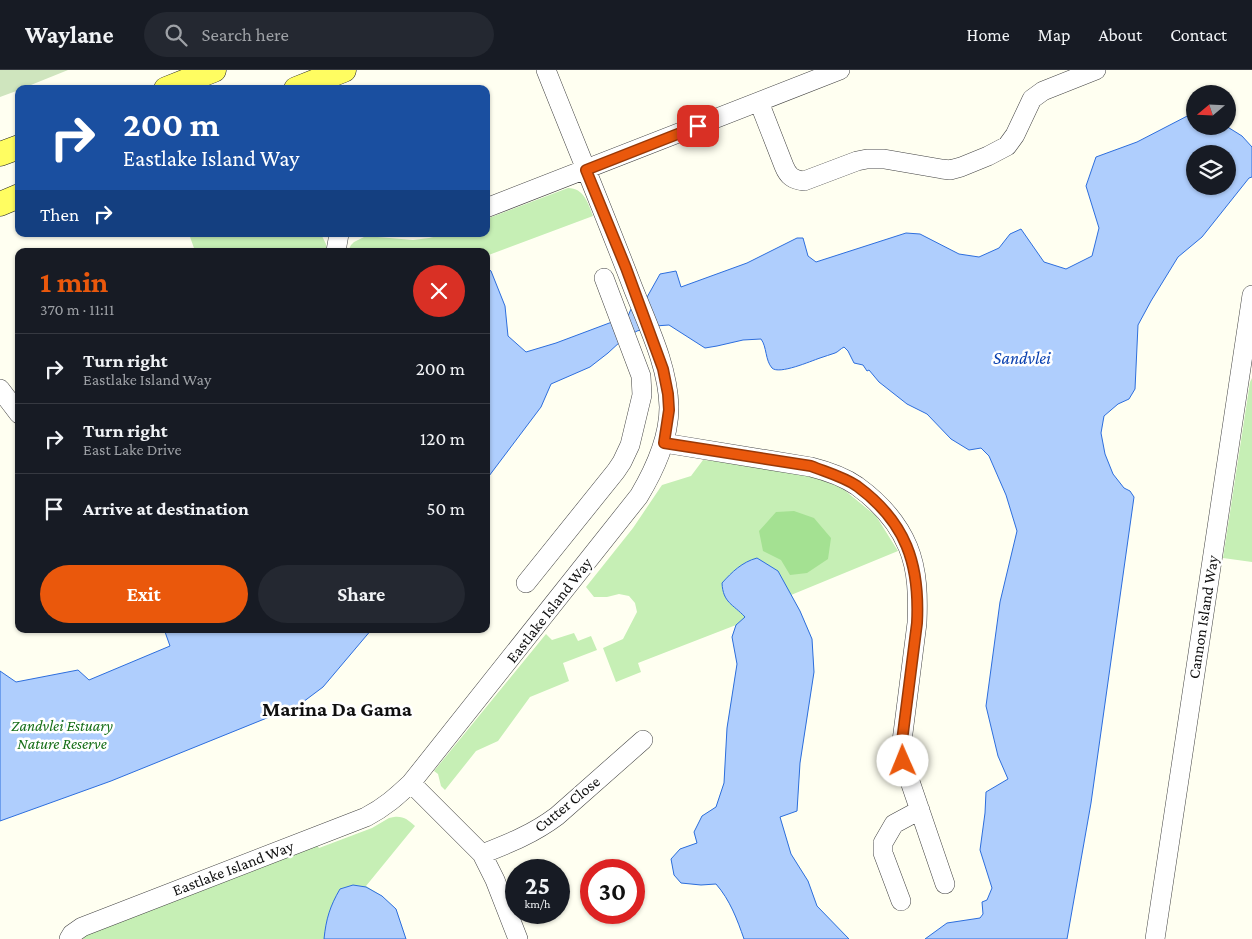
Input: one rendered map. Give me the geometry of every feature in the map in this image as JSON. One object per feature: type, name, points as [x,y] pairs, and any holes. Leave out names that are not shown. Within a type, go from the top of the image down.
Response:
[{"type":"main road","points":[[176,85],[214,70]]},
{"type":"main road","points":[[306,85],[344,70]]},
{"type":"main road","points":[[0,154],[15,148]]},
{"type":"main road","points":[[0,204],[15,198]]},
{"type":"street","name":"Eastlake Island Way","points":[[69,939],[82,927],[366,816],[390,802],[411,783],[639,496],[651,476],[664,443],[669,410],[663,369],[634,290],[546,70]]},
{"type":"street","points":[[490,206],[840,70]]},
{"type":"street","points":[[759,102],[784,166],[788,174],[798,181],[804,181],[867,159],[884,159],[950,170],[960,168],[1007,146],[1015,135],[1028,105],[1036,95],[1096,70]]},
{"type":"street","points":[[526,582],[622,462],[630,445],[642,395],[641,376],[604,278]]},
{"type":"street","name":"Cannon Island Way","points":[[1155,939],[1248,352],[1252,295]]},
{"type":"street","points":[[0,389],[15,409]]},
{"type":"street","points":[[664,443],[811,466],[856,486],[883,509],[894,523],[908,547],[915,573],[918,604],[902,752],[906,770],[945,884]]},
{"type":"street","points":[[622,462],[651,476]]},
{"type":"street","name":"Cutter Close","points":[[482,854],[521,838],[543,826],[557,816],[643,740]]},
{"type":"street","points":[[411,783],[482,854],[495,880],[518,939]]},
{"type":"street","points":[[901,902],[883,853],[883,843],[894,824],[920,810]]},
{"type":"green space","points":[[0,70],[68,70],[31,85],[15,85],[15,91],[0,97]]},
{"type":"green space","points":[[568,188],[582,193],[593,216],[490,255],[490,248],[350,248],[354,242],[364,237],[413,240],[433,237],[490,237],[490,217]]},
{"type":"green space","points":[[190,237],[322,237],[327,248],[194,248]]},
{"type":"green space","points":[[1252,378],[1252,562],[1223,558]]},
{"type":"green space","points":[[703,460],[765,465],[811,476],[842,488],[876,516],[898,551],[791,595],[812,639],[814,672],[800,763],[797,811],[780,817],[791,854],[808,881],[817,906],[849,939],[744,939],[729,903],[716,884],[681,883],[674,875],[671,859],[680,849],[697,843],[694,832],[702,816],[716,807],[724,783],[727,728],[737,664],[732,637],[736,625],[638,663],[641,672],[616,682],[603,648],[623,639],[637,612],[635,603],[629,596],[619,594],[607,597],[594,597],[586,587],[633,528],[662,485],[691,476]]},
{"type":"green space","points":[[794,511],[814,518],[831,538],[828,559],[807,573],[790,575],[781,560],[763,551],[759,531],[776,512]]},
{"type":"green space","points":[[574,633],[578,641],[591,636],[597,650],[563,663],[569,681],[530,697],[498,741],[476,751],[445,790],[441,786],[438,774],[434,771],[546,634],[552,640]]},
{"type":"green space","points":[[397,817],[408,820],[415,826],[366,886],[382,896],[396,909],[406,939],[80,939],[317,845],[319,848],[372,828],[389,818]]},
{"type":"water","name":"Sandvlei","points":[[1186,117],[1186,135],[1236,135],[1236,132],[1252,147],[1252,177],[1249,178],[1236,194],[1236,145],[1186,145],[1186,195],[1235,195],[1202,237],[1178,257],[1151,301],[1138,325],[1135,389],[1129,399],[1118,404],[1104,416],[1101,433],[1105,454],[1113,474],[1134,497],[1091,803],[1067,939],[925,939],[947,923],[980,918],[983,914],[982,902],[987,900],[992,888],[980,850],[986,792],[1008,779],[998,756],[986,706],[1000,602],[1017,531],[1006,495],[989,456],[981,448],[969,450],[951,439],[927,414],[907,404],[879,382],[863,365],[854,363],[844,347],[835,353],[803,364],[788,369],[776,370],[770,365],[761,339],[743,340],[705,348],[669,325],[655,326],[637,331],[621,341],[590,367],[551,384],[541,407],[490,475],[490,270],[505,306],[508,336],[526,352],[628,316],[631,309],[646,299],[660,274],[676,271],[681,287],[747,263],[797,238],[803,238],[808,256],[816,262],[906,233],[920,234],[959,254],[979,257],[999,248],[1010,234],[1021,229],[1044,262],[1066,269],[1092,256],[1099,228],[1086,186],[1096,157],[1137,142]]},
{"type":"water","points":[[757,558],[778,571],[800,611],[812,639],[814,672],[800,763],[797,811],[780,817],[791,854],[808,881],[817,906],[849,939],[744,939],[729,903],[716,884],[681,883],[674,875],[671,859],[680,849],[697,843],[694,832],[702,816],[716,807],[724,783],[727,728],[737,664],[732,637],[736,625],[745,617],[729,603],[724,595],[722,583],[742,565]]},
{"type":"water","name":"Zandvlei Estuary Nature Reserve","points":[[165,633],[369,633],[323,687],[299,705],[111,781],[0,821],[0,671],[16,682],[78,670],[89,680],[170,646]]},
{"type":"water","points":[[353,885],[366,887],[382,896],[396,909],[406,939],[324,939],[329,913],[340,889]]},
{"type":"district","name":"Marina Da Gama","points":[[337,709]]},
{"type":"route","points":[[698,126],[586,170],[626,268],[663,369],[669,410],[664,443],[811,466],[831,473],[856,486],[883,509],[894,523],[908,547],[912,559],[918,604],[902,741],[903,761]]}]
